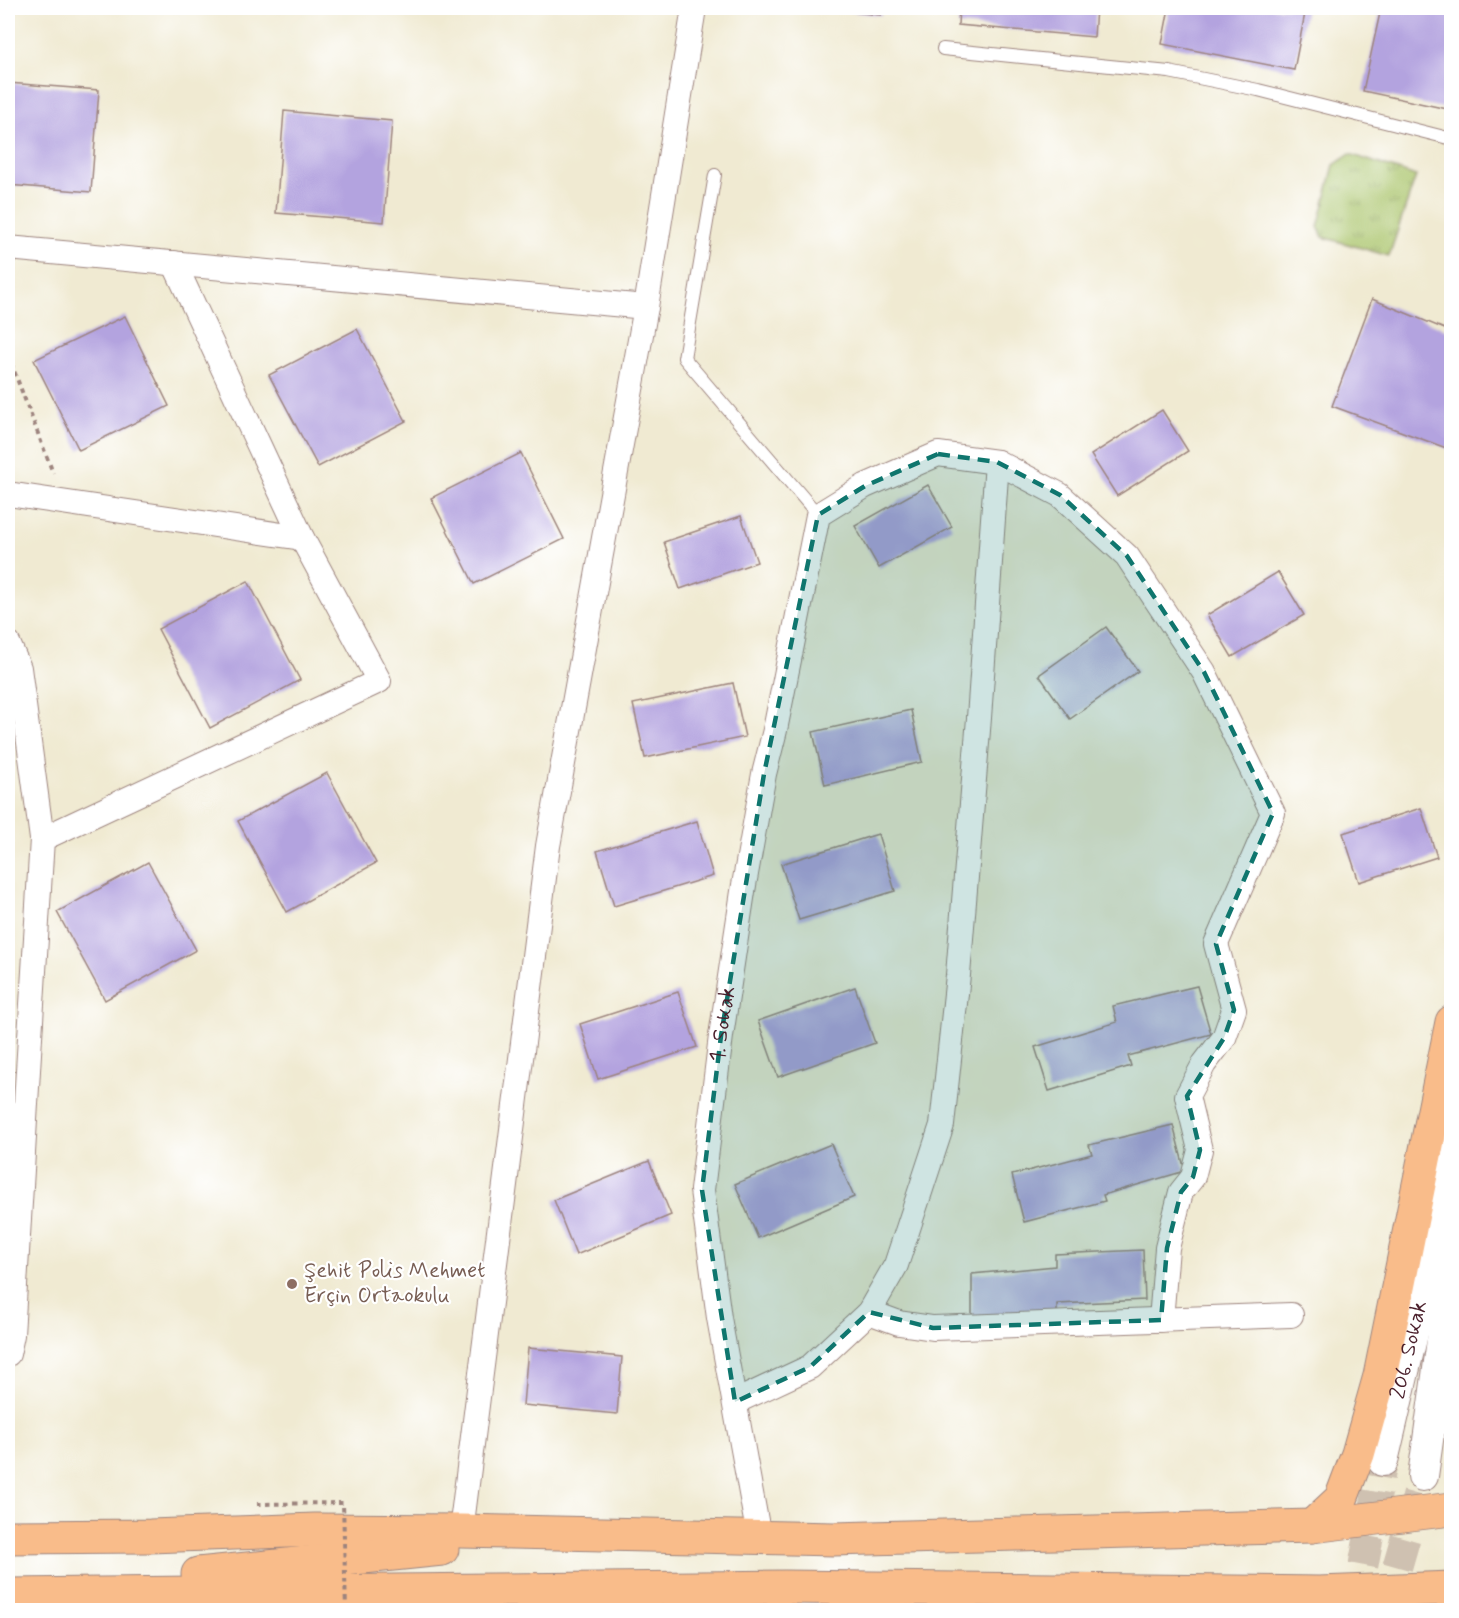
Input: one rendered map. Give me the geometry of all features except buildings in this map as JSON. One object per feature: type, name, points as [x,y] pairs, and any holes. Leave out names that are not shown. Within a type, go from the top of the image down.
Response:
[{"type":"highway","points":[[1312,1526],[1341,1499],[1361,1443],[1380,1376],[1452,1022]]},
{"type":"highway","points":[[8,1537],[150,1536],[315,1530],[834,1539],[1312,1526],[1452,1509]]},
{"type":"highway","points":[[8,1595],[587,1533]]},
{"type":"highway","points":[[8,1595],[774,1587],[1319,1593],[1452,1588]]},
{"type":"street","points":[[461,1531],[548,846],[646,307],[694,8]]},
{"type":"street","points":[[8,248],[646,307]]},
{"type":"street","points":[[42,839],[380,681],[302,538],[174,263]]},
{"type":"street","points":[[818,515],[865,486],[938,454],[998,462],[1060,495],[1127,556],[1204,672],[1272,813],[1216,944],[1234,1010],[1224,1038],[1204,1065],[1187,1096],[1200,1150],[1193,1177],[1181,1192],[1167,1248],[1161,1320]]},
{"type":"street","points":[[735,1402],[810,1367],[869,1312],[896,1265],[942,1125],[958,975],[998,462]]},
{"type":"street","points":[[8,494],[302,538]]},
{"type":"street","name":"1. Sokak","points":[[759,1537],[720,1318],[702,1190],[721,1036],[752,841],[818,515]]},
{"type":"street","points":[[8,643],[19,668],[42,839],[12,1335],[8,1354]]},
{"type":"street","name":"206. Sokak","points":[[1383,1461],[1426,1278],[1452,1133]]},
{"type":"street","points":[[1423,1476],[1452,1269]]},
{"type":"street","points":[[869,1312],[899,1323],[933,1329],[1291,1315]]},
{"type":"lane","points":[[943,49],[1169,72],[1258,90],[1452,139]]},
{"type":"lane","points":[[715,175],[684,358],[818,515]]},
{"type":"path","points":[[8,355],[64,501]]},
{"type":"path","points":[[257,1504],[343,1503],[346,1611]]},
{"type":"highlighted area","points":[[938,454],[997,462],[1060,495],[1127,556],[1204,672],[1273,813],[1216,944],[1234,1010],[1224,1038],[1187,1096],[1200,1150],[1193,1177],[1181,1192],[1167,1248],[1161,1320],[933,1328],[869,1312],[810,1367],[735,1402],[702,1190],[721,1036],[764,774],[818,515],[865,486]]},
{"type":"green space","points":[[1350,154],[1416,176],[1389,256],[1323,237],[1318,227],[1334,165]]},
{"type":"tunnel","points":[[1355,1610],[1383,1461]]},
{"type":"tunnel","points":[[1385,1610],[1423,1476]]},
{"type":"place","name":"Şehit Polis Mehmet Erçin Ortaokulu","points":[[292,1284]]}]
